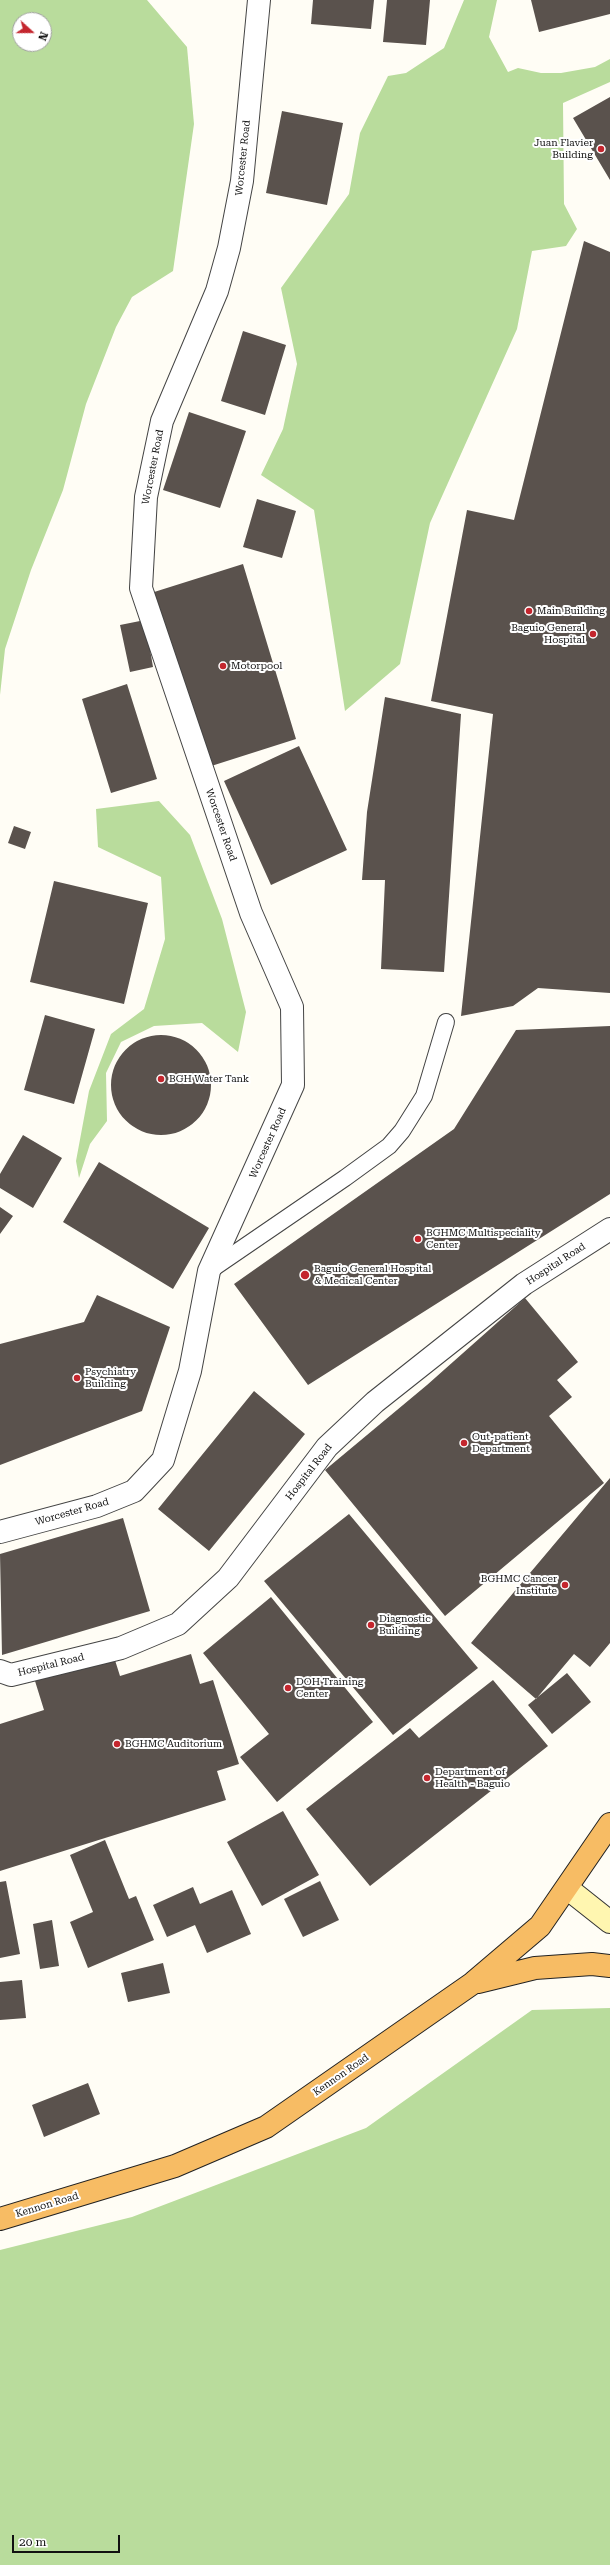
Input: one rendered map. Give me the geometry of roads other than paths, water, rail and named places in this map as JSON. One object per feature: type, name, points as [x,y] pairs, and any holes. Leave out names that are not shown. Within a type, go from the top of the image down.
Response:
[{"type":"highway","name":"Kennon Road","points":[[0,2219],[175,2166],[266,2127],[473,1983],[540,1926],[610,1824]]},
{"type":"highway","points":[[473,1983],[535,1968],[592,1964],[610,1966]]},
{"type":"main road","points":[[567,1888],[610,1922]]},
{"type":"street","name":"Worcester Road","points":[[0,1532],[97,1506],[134,1491],[163,1460],[190,1371],[209,1271],[293,1085],[292,1007],[251,913],[141,588],[146,497],[162,421],[217,291],[229,248],[242,181],[259,0]]},
{"type":"street","name":"Hospital Road","points":[[0,1671],[11,1675],[121,1648],[178,1624],[228,1578],[327,1447],[375,1402],[524,1284],[610,1229]]},
{"type":"lane","points":[[209,1271],[389,1146],[402,1131],[424,1096],[446,1022]]},
{"type":"place","name":"Juan Flavier Building","points":[[601,149]]},
{"type":"place","name":"Main Building","points":[[529,611]]},
{"type":"place","name":"Baguio General Hospital","points":[[593,634]]},
{"type":"place","name":"Motorpool","points":[[223,666]]},
{"type":"place","name":"BGH Water Tank","points":[[161,1079]]},
{"type":"place","name":"BGHMC Multispeciality Center","points":[[418,1239]]},
{"type":"place","name":"Baguio General Hospital & Medical Center","points":[[305,1275]]},
{"type":"place","name":"Psychiatry Building","points":[[77,1378]]},
{"type":"place","name":"Out-patient Department","points":[[464,1443]]},
{"type":"place","name":"BGHMC Cancer Institute","points":[[565,1585]]},
{"type":"place","name":"Diagnostic Building","points":[[371,1625]]},
{"type":"place","name":"DOH Training Center","points":[[288,1688]]},
{"type":"place","name":"BGHMC Auditorium","points":[[117,1744]]},
{"type":"place","name":"Department of Health - Baguio","points":[[427,1778]]}]
